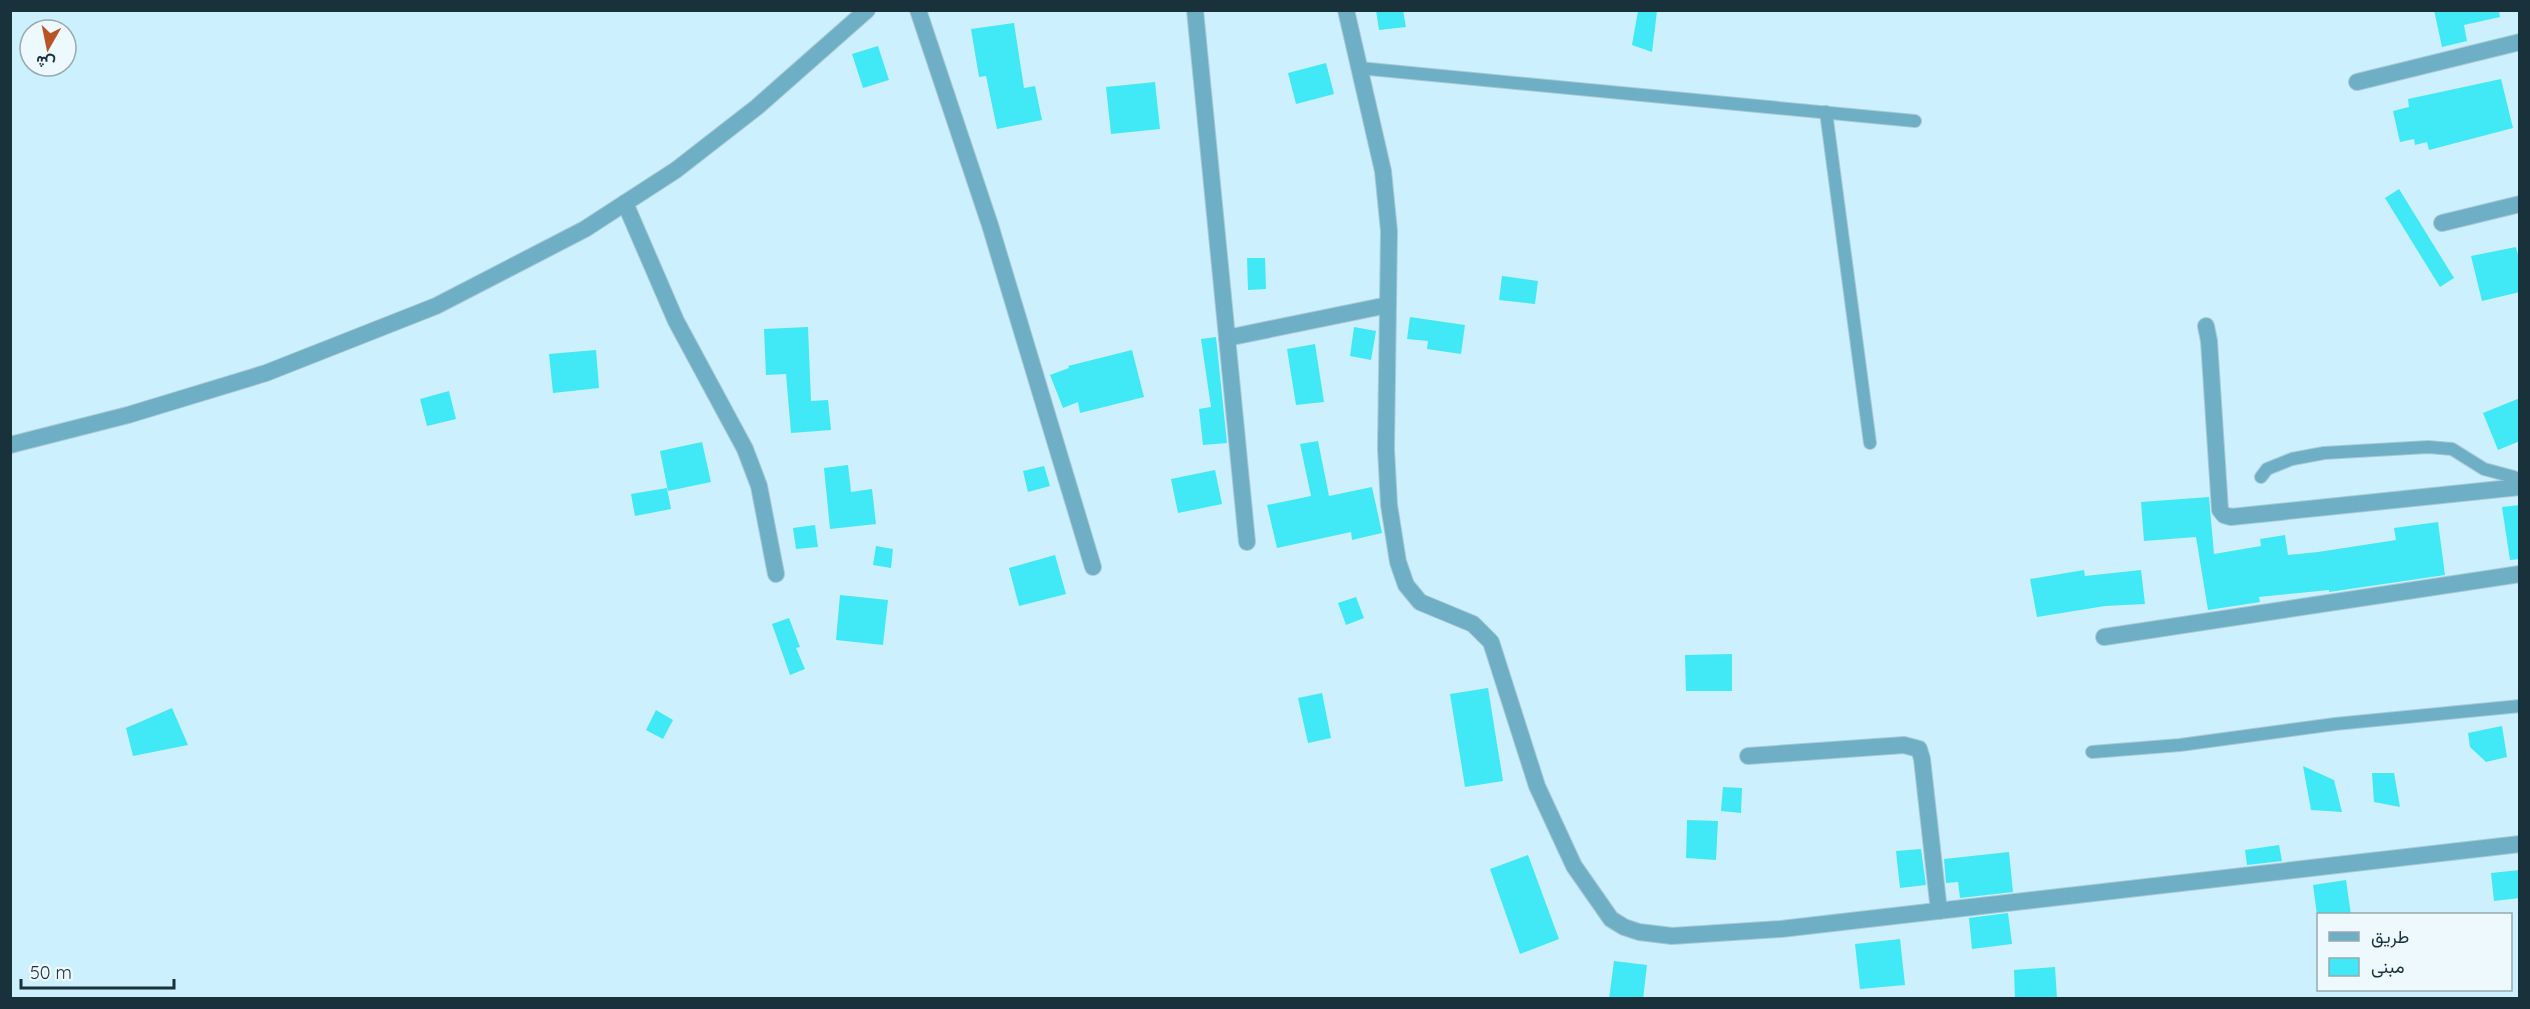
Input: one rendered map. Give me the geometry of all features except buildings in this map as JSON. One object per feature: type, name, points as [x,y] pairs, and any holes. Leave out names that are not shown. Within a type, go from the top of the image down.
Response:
[{"type":"street","points":[[10,445],[128,415],[266,373],[436,306],[585,229],[676,170],[758,107],[867,10]]},
{"type":"street","points":[[918,10],[990,225],[1093,567]]},
{"type":"street","points":[[1196,10],[1247,542]]},
{"type":"street","points":[[1346,10],[1383,171],[1389,231],[1386,449],[1389,505],[1398,562],[1406,585],[1420,602],[1473,624],[1491,642],[1537,786],[1574,866],[1611,919],[1631,930],[1672,936],[1781,929],[2520,844]]},
{"type":"street","points":[[2357,82],[2520,42]]},
{"type":"street","points":[[625,203],[676,321],[745,449],[759,486],[776,574]]},
{"type":"street","points":[[2442,223],[2520,204]]},
{"type":"street","points":[[1227,338],[1388,305]]},
{"type":"street","points":[[2206,326],[2209,341],[2220,510],[2224,515],[2231,517],[2520,486]]},
{"type":"street","points":[[2104,637],[2520,574]]},
{"type":"street","points":[[1748,756],[1904,745],[1918,749],[1922,759],[1939,911]]},
{"type":"lane","points":[[1359,68],[1915,121]]},
{"type":"lane","points":[[1826,112],[1870,443]]},
{"type":"lane","points":[[2261,477],[2267,469],[2292,459],[2325,453],[2428,447],[2460,452],[2484,469],[2514,477],[2520,486]]},
{"type":"lane","points":[[2092,752],[2180,745],[2335,724],[2520,706]]}]
